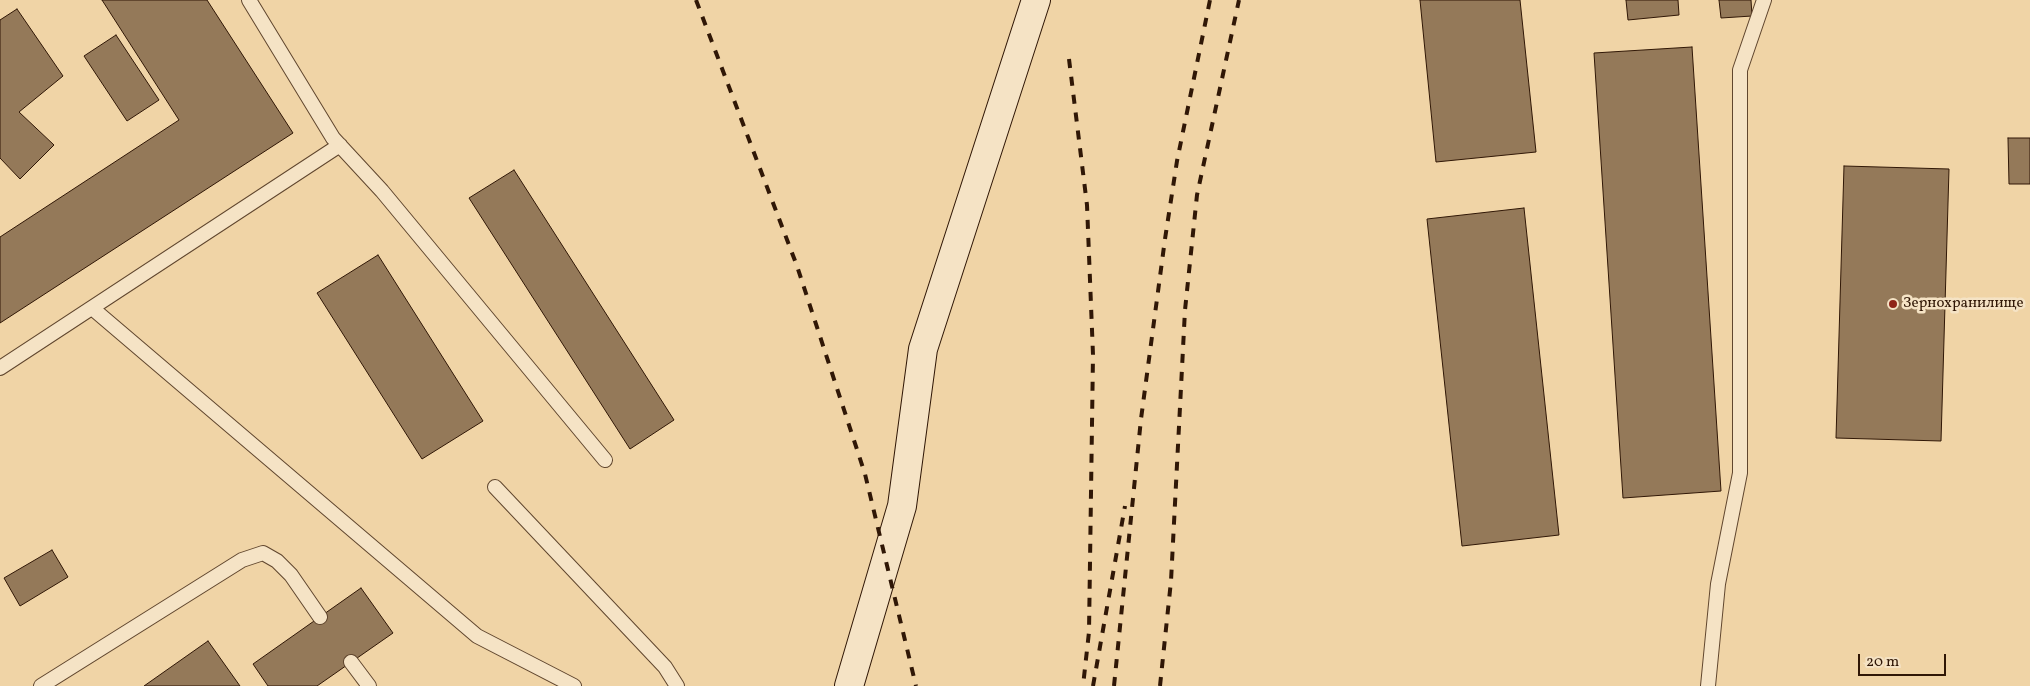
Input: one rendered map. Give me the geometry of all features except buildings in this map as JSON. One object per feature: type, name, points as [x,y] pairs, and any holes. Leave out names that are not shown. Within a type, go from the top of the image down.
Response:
[{"type":"street","points":[[849,686],[902,506],[923,349],[1036,0]]},
{"type":"lane","points":[[249,0],[333,138],[382,191],[605,460]]},
{"type":"lane","points":[[1708,686],[1718,584],[1740,473],[1740,70],[1764,0]]},
{"type":"lane","points":[[0,368],[340,145]]},
{"type":"lane","points":[[92,308],[477,636],[574,686]]},
{"type":"lane","points":[[495,487],[665,667],[677,686]]},
{"type":"lane","points":[[41,686],[242,560],[263,553],[277,561],[291,575],[320,617]]},
{"type":"lane","points":[[351,662],[369,686]]},
{"type":"railway","points":[[696,0],[797,266],[865,474],[916,686]]},
{"type":"railway","points":[[1114,686],[1141,419],[1165,239],[1177,161],[1210,0]]},
{"type":"railway","points":[[1160,686],[1171,581],[1185,310],[1197,195],[1239,0]]},
{"type":"railway","points":[[1069,59],[1087,205],[1093,355],[1089,632],[1083,686]]},
{"type":"railway","points":[[1093,686],[1125,506]]},
{"type":"place","name":"Зернохранилище","points":[[1893,304]]}]
